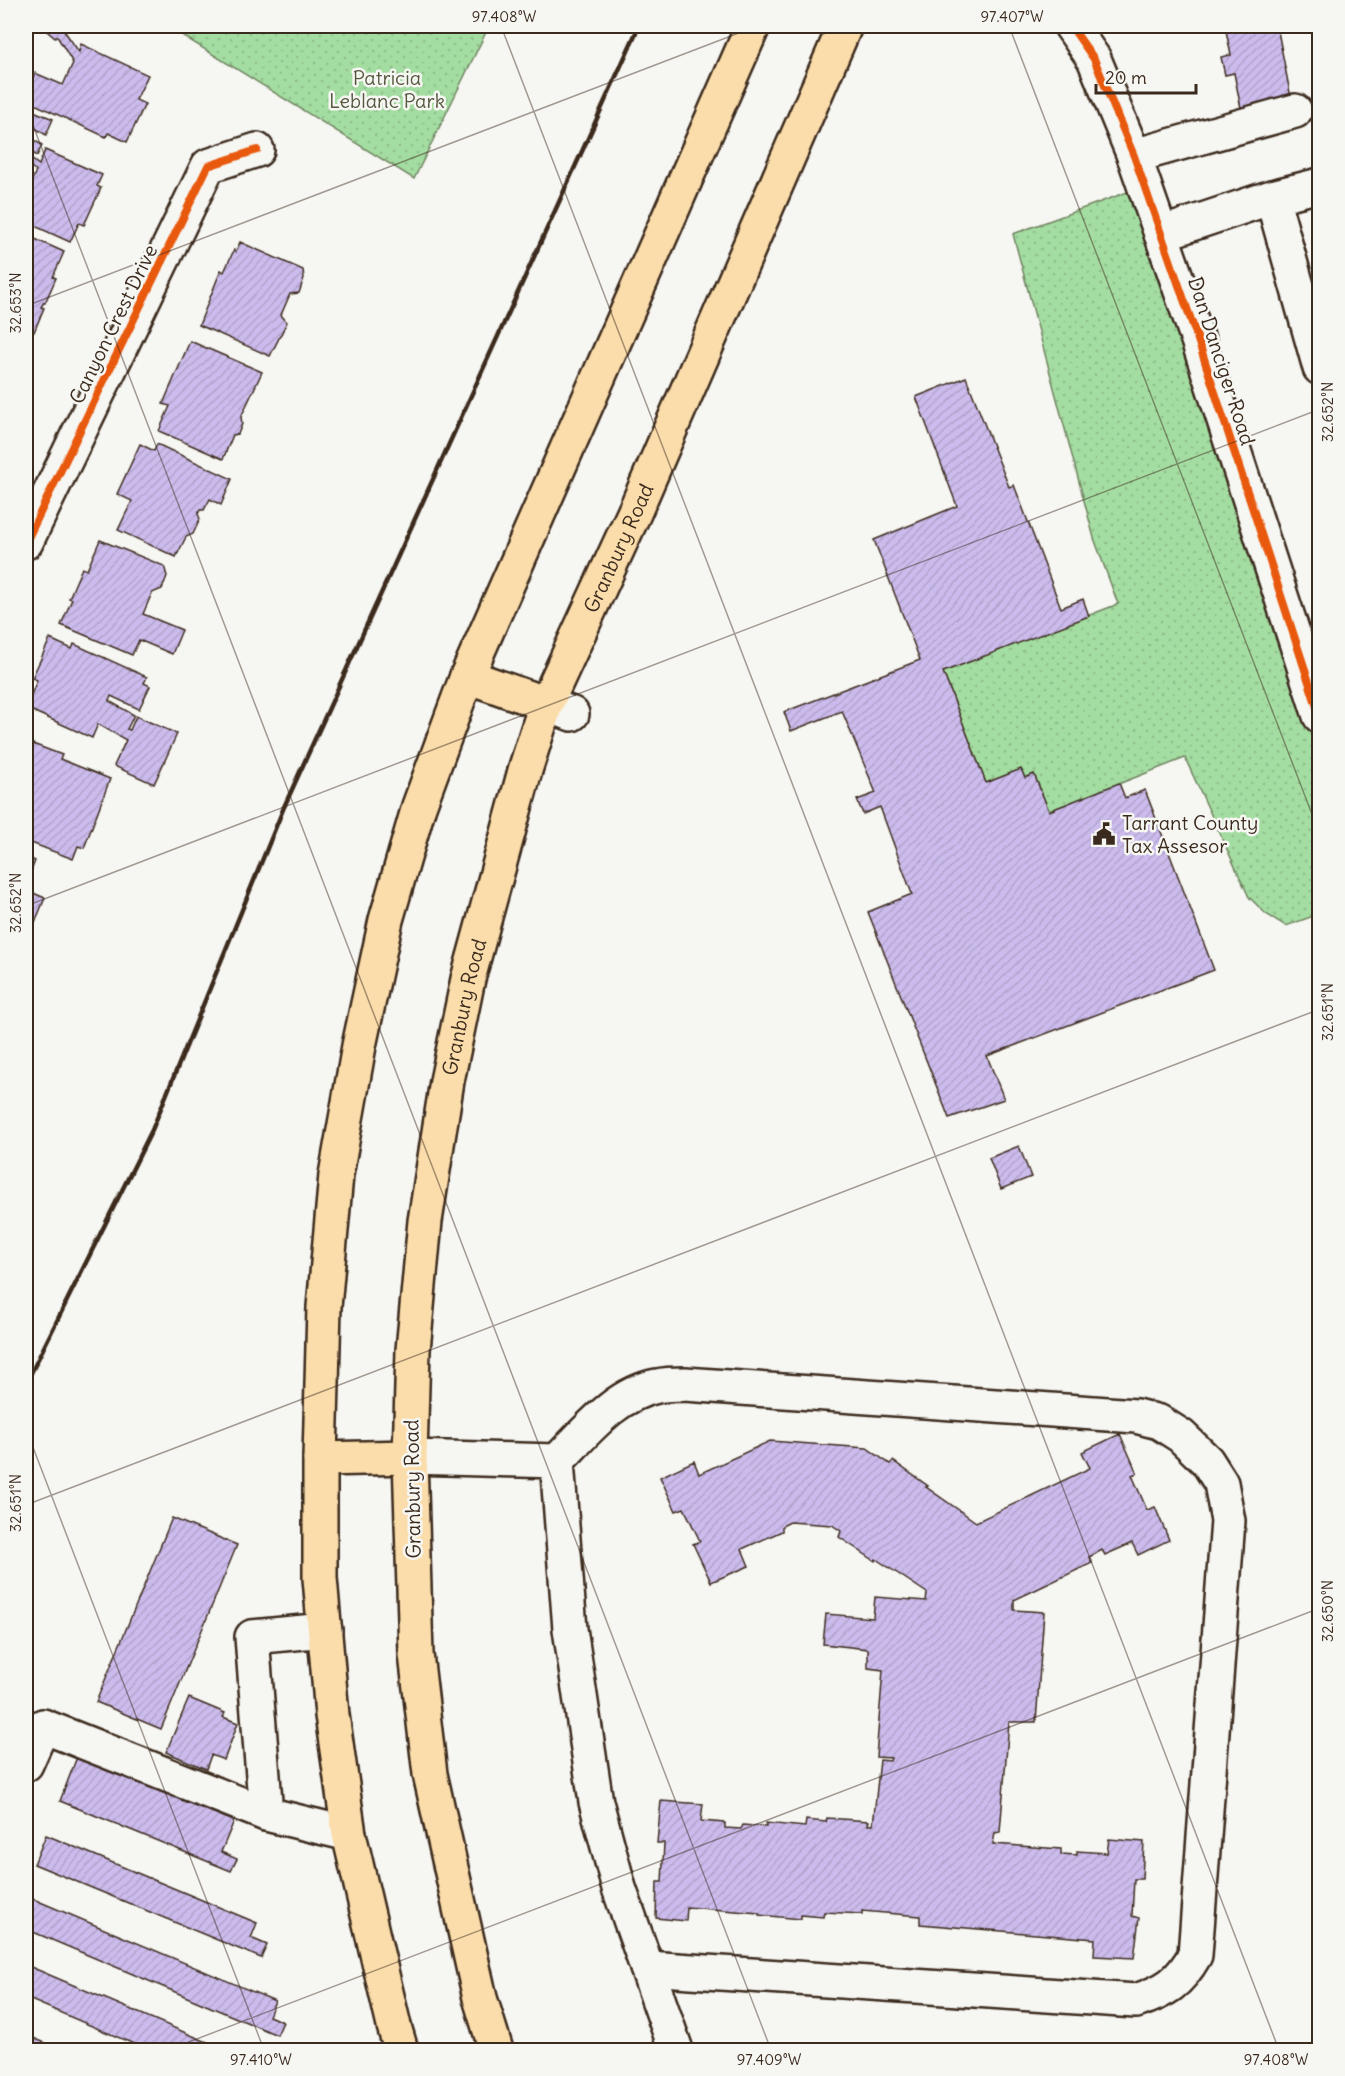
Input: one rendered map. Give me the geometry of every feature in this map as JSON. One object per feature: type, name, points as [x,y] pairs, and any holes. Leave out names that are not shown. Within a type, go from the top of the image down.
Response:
[{"type":"main road","points":[[401,2050],[349,1834],[332,1715],[320,1578],[324,1307],[336,1174],[359,1046],[386,920],[419,806],[467,676],[753,26]]},
{"type":"main road","name":"Granbury Road","points":[[496,2050],[480,1998],[430,1774],[416,1654],[410,1458],[413,1350],[425,1221],[447,1081],[468,979],[526,767],[559,709],[635,511],[845,26]]},
{"type":"main road","points":[[467,676],[559,709]]},
{"type":"main road","points":[[320,1459],[410,1458]]},
{"type":"street","name":"Dan Danciger Road","points":[[1071,26],[1094,59],[1134,156],[1312,667],[1320,716]]},
{"type":"street","points":[[1134,156],[1295,111]]},
{"type":"street","name":"Canyon Crest Drive","points":[[26,542],[208,166],[257,150]]},
{"type":"street","points":[[1161,234],[1272,197],[1320,185]]},
{"type":"street","points":[[1272,197],[1320,368]]},
{"type":"street","points":[[410,1458],[557,1461],[610,1409],[631,1394],[657,1386],[685,1384],[1136,1416],[1159,1422],[1181,1436],[1206,1461],[1221,1483],[1228,1521],[1195,1955],[1186,1972],[1172,1986],[1136,2001],[647,1968]]},
{"type":"street","points":[[557,1461],[570,1629],[596,1802],[619,1888],[676,2050]]},
{"type":"street","points":[[266,1814],[252,1637],[325,1630]]},
{"type":"street","points":[[26,1764],[43,1726],[266,1814],[349,1834]]},
{"type":"green space","name":"Patricia Leblanc Park","points":[[167,26],[489,26],[414,179]]},
{"type":"green space","points":[[1144,186],[1319,718],[1319,914],[1286,926],[1266,914],[1249,897],[1185,758],[1049,811],[1034,774],[1025,778],[1021,770],[986,783],[943,672],[1118,604],[1094,538],[1013,234]]},
{"type":"building","points":[[41,26],[66,26],[63,29],[79,52],[81,44],[148,75],[136,100],[145,104],[127,142],[108,133],[106,137],[30,102],[32,98],[26,94],[35,73],[63,85],[73,63],[57,36],[55,38]]},
{"type":"building","points":[[1225,26],[1277,26],[1291,98],[1241,108],[1234,73],[1225,75],[1221,57],[1231,55]]},
{"type":"building","points":[[31,110],[53,119],[46,135],[27,123],[26,126],[26,114],[28,115]]},
{"type":"building","points":[[26,135],[42,145],[37,156],[26,149]]},
{"type":"building","points":[[45,150],[102,175],[97,186],[101,188],[84,225],[79,223],[70,242],[26,222],[26,194],[36,171],[26,163],[26,155],[39,165]]},
{"type":"building","points":[[26,235],[64,252],[53,277],[56,278],[41,307],[44,308],[27,342]]},
{"type":"building","points":[[240,242],[303,270],[304,278],[299,293],[290,294],[281,315],[287,322],[270,356],[199,325],[221,270],[224,272]]},
{"type":"building","points":[[190,341],[262,372],[241,417],[242,424],[238,434],[233,435],[223,459],[159,431],[170,406],[163,404]]},
{"type":"building","points":[[966,377],[1009,487],[1014,485],[1061,608],[1083,599],[1089,616],[943,672],[986,783],[1021,769],[1025,778],[1034,774],[1049,811],[1119,783],[1125,798],[1145,790],[1214,970],[987,1056],[1004,1099],[949,1118],[868,912],[912,894],[880,807],[863,814],[857,800],[876,793],[842,711],[791,731],[784,712],[920,660],[874,540],[957,506],[916,397]]},
{"type":"building","points":[[140,444],[154,451],[157,444],[232,479],[221,505],[210,499],[204,510],[200,510],[198,514],[200,519],[193,534],[186,537],[176,557],[118,530],[132,501],[117,494]]},
{"type":"building","points":[[100,540],[164,566],[167,576],[162,589],[152,593],[143,614],[182,630],[172,654],[139,640],[132,655],[61,625],[72,599],[69,598],[82,568],[87,570]]},
{"type":"building","points":[[50,639],[72,649],[74,644],[147,677],[144,683],[150,686],[139,709],[111,696],[109,701],[134,715],[127,729],[130,730],[136,716],[177,734],[154,784],[114,766],[126,740],[98,724],[92,738],[26,708],[37,680],[32,678]]},
{"type":"building","points":[[33,744],[62,755],[60,759],[110,779],[84,848],[78,846],[73,859],[26,841],[26,771],[28,765],[26,763]]},
{"type":"building","points":[[26,857],[35,861],[26,884]]},
{"type":"building","points":[[26,890],[45,898],[31,932],[26,930]]},
{"type":"building","points":[[1019,1146],[1031,1177],[1001,1189],[989,1158]]},
{"type":"building","points":[[1120,1434],[1137,1473],[1132,1475],[1147,1510],[1155,1507],[1169,1540],[1138,1555],[1132,1543],[1105,1555],[1102,1550],[1089,1557],[1092,1563],[1014,1600],[1014,1610],[1044,1612],[1036,1722],[1009,1722],[1000,1832],[995,1833],[993,1844],[1061,1849],[1061,1854],[1077,1855],[1077,1851],[1107,1853],[1109,1839],[1144,1842],[1142,1879],[1134,1879],[1132,1916],[1139,1918],[1134,1958],[1094,1956],[1095,1939],[920,1924],[920,1916],[862,1911],[862,1914],[824,1912],[823,1917],[801,1915],[801,1919],[687,1907],[686,1921],[656,1918],[657,1882],[662,1882],[664,1843],[657,1843],[661,1801],[703,1804],[701,1821],[725,1823],[725,1828],[741,1829],[743,1825],[766,1827],[766,1823],[805,1827],[806,1820],[826,1822],[827,1818],[869,1821],[868,1825],[873,1825],[880,1760],[890,1761],[891,1758],[876,1757],[883,1670],[868,1668],[868,1649],[823,1644],[826,1614],[873,1618],[875,1597],[926,1601],[927,1593],[839,1537],[841,1531],[832,1525],[790,1522],[782,1526],[782,1531],[742,1549],[749,1566],[711,1582],[693,1544],[700,1541],[684,1508],[676,1511],[660,1477],[694,1461],[699,1474],[770,1441],[867,1448],[890,1464],[893,1461],[976,1522],[1090,1468],[1082,1452]]},
{"type":"building","points":[[172,1518],[237,1545],[161,1729],[96,1702]]},
{"type":"building","points":[[189,1698],[225,1713],[223,1717],[238,1723],[224,1760],[211,1755],[206,1769],[166,1752]]},
{"type":"building","points":[[77,1757],[234,1821],[221,1852],[237,1859],[231,1871],[60,1801]]},
{"type":"building","points":[[46,1835],[257,1923],[251,1938],[267,1945],[261,1958],[34,1864]]},
{"type":"building","points":[[26,1896],[275,2001],[269,2016],[283,2022],[277,2035],[26,1929]]},
{"type":"building","points":[[26,1965],[226,2050],[148,2050],[26,1998]]},
{"type":"building","points":[[26,2035],[62,2050],[26,2050]]},
{"type":"railway","points":[[26,1383],[152,1130],[284,807],[639,26]]},
{"type":"cycle path","points":[[1071,26],[1094,59],[1134,156],[1198,340],[1320,716]]},
{"type":"cycle path","points":[[26,542],[208,166],[257,150]]},
{"type":"place","name":"Tarrant County Tax Assesor","points":[[1104,834]]}]
